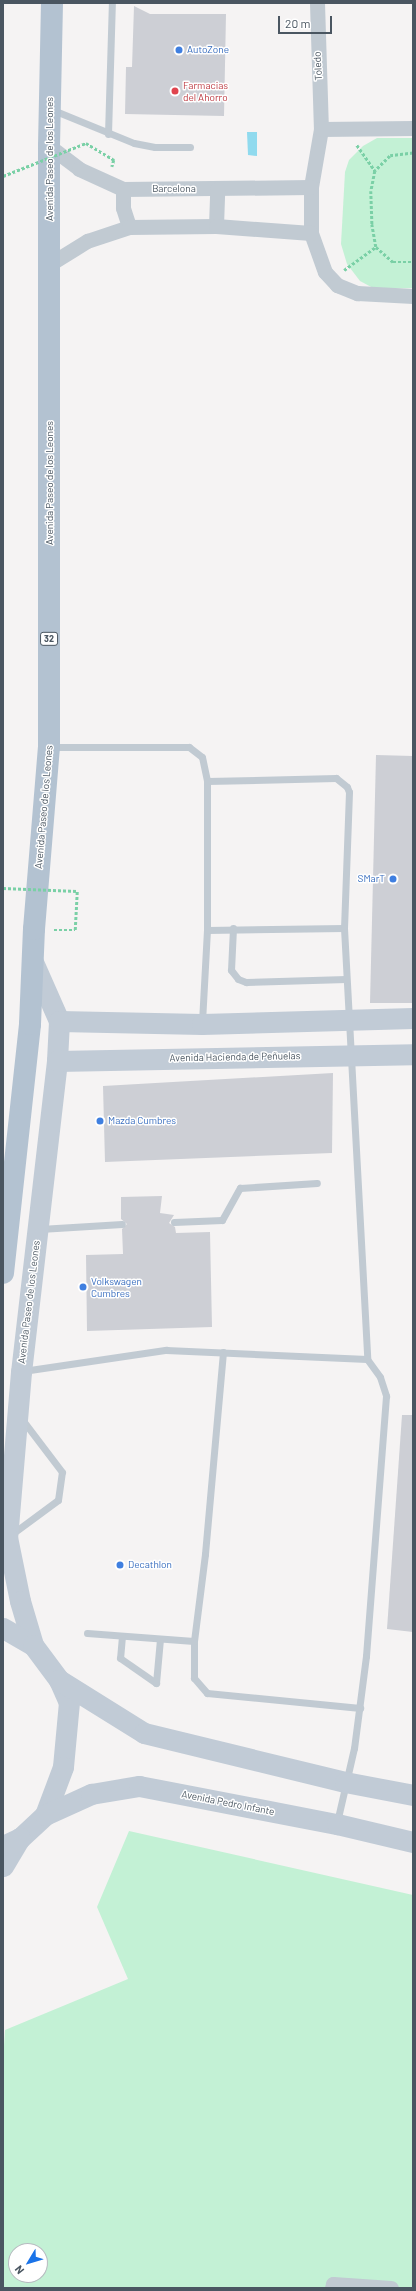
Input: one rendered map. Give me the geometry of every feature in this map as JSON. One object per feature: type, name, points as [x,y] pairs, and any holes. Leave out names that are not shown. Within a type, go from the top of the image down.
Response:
[{"type":"main road","name":"Avenida Paseo de los Leones","points":[[3,1273],[30,1024],[33,962],[49,747],[49,108],[52,3]]},
{"type":"street","name":"Toledo","points":[[317,3],[321,129]]},
{"type":"street","points":[[413,128],[321,129],[311,187],[311,233],[330,279],[346,290],[357,293],[413,296]]},
{"type":"street","name":"Barcelona","points":[[49,146],[79,169],[123,189],[311,187]]},
{"type":"street","points":[[123,189],[122,208],[129,227]]},
{"type":"street","points":[[216,226],[217,189]]},
{"type":"street","points":[[50,264],[87,241],[129,227],[216,226],[311,233]]},
{"type":"street","name":"Avenida Paseo de los Leones","points":[[33,962],[59,1022],[57,1060],[21,1372],[5,1538],[20,1602],[33,1645]]},
{"type":"street","points":[[59,1022],[202,1024],[413,1018]]},
{"type":"street","name":"Avenida Hacienda de Peñuelas","points":[[57,1060],[413,1054]]},
{"type":"street","points":[[3,1628],[33,1645],[59,1680],[69,1702],[68,1734],[63,1767],[45,1815],[11,1842],[3,1866]]},
{"type":"street","points":[[59,1680],[144,1733],[345,1782],[413,1795]]},
{"type":"street","name":"Avenida Pedro Infante","points":[[45,1815],[91,1794],[139,1786],[337,1824],[413,1842]]},
{"type":"street","points":[[332,2288],[332,2284],[392,2288]]},
{"type":"lane","points":[[108,134],[112,3]]},
{"type":"lane","points":[[49,108],[108,134],[155,147],[190,147]]},
{"type":"lane","points":[[49,747],[189,747],[202,757],[207,781],[207,930],[202,1024]]},
{"type":"lane","points":[[207,781],[336,778],[347,786],[344,928],[348,1019],[352,1054],[366,1359],[380,1377],[386,1396],[360,1708],[337,1824]]},
{"type":"lane","points":[[207,930],[233,928],[344,928]]},
{"type":"lane","points":[[233,928],[231,970],[238,979],[246,982],[346,979]]},
{"type":"lane","points":[[174,1222],[222,1220],[240,1188],[317,1183]]},
{"type":"lane","points":[[38,1229],[122,1224]]},
{"type":"lane","points":[[21,1372],[166,1350],[366,1359]]},
{"type":"lane","points":[[223,1352],[205,1554],[194,1641],[194,1678],[207,1693],[360,1708]]},
{"type":"lane","points":[[5,1538],[58,1500],[62,1472],[17,1413]]},
{"type":"lane","points":[[87,1633],[194,1641]]},
{"type":"lane","points":[[122,1636],[120,1658],[156,1683],[160,1639]]},
{"type":"path","points":[[346,128],[375,171]]},
{"type":"path","points":[[3,176],[86,143],[114,160]]},
{"type":"path","points":[[413,153],[390,156],[375,171],[371,191],[372,224],[376,247],[393,262],[413,262]]},
{"type":"path","points":[[330,279],[376,247]]},
{"type":"path","points":[[3,888],[76,891],[75,930]]},
{"type":"green space","points":[[377,138],[413,138],[413,288],[375,289],[360,281],[347,264],[341,244],[345,172],[349,160],[363,146]]},
{"type":"green space","points":[[129,1831],[413,1895],[413,2288],[3,2288],[3,2062],[5,2030],[128,1979],[97,1907]]},
{"type":"water","points":[[247,132],[257,132],[257,156],[248,155]]},
{"type":"building","points":[[134,6],[150,14],[226,14],[224,116],[125,114],[126,67],[132,67]]},
{"type":"building","name":"SMarT","points":[[376,755],[413,756],[413,1003],[370,1003]]},
{"type":"building","points":[[333,1073],[332,1153],[105,1162],[103,1086]]},
{"type":"building","points":[[162,1196],[160,1213],[174,1215],[169,1223],[175,1227],[176,1233],[210,1232],[212,1327],[87,1331],[86,1255],[123,1254],[122,1229],[127,1224],[121,1219],[121,1197]]},
{"type":"building","points":[[402,1415],[413,1415],[413,1632],[387,1629]]},
{"type":"place","name":"AutoZone","points":[[179,50]]},
{"type":"place","name":"Farmacias del Ahorro","points":[[175,91]]},
{"type":"place","name":"SMarT","points":[[393,879]]},
{"type":"place","name":"Mazda Cumbres","points":[[100,1121]]},
{"type":"place","name":"Volkswagen Cumbres","points":[[83,1287]]},
{"type":"place","name":"Decathlon","points":[[120,1565]]}]
